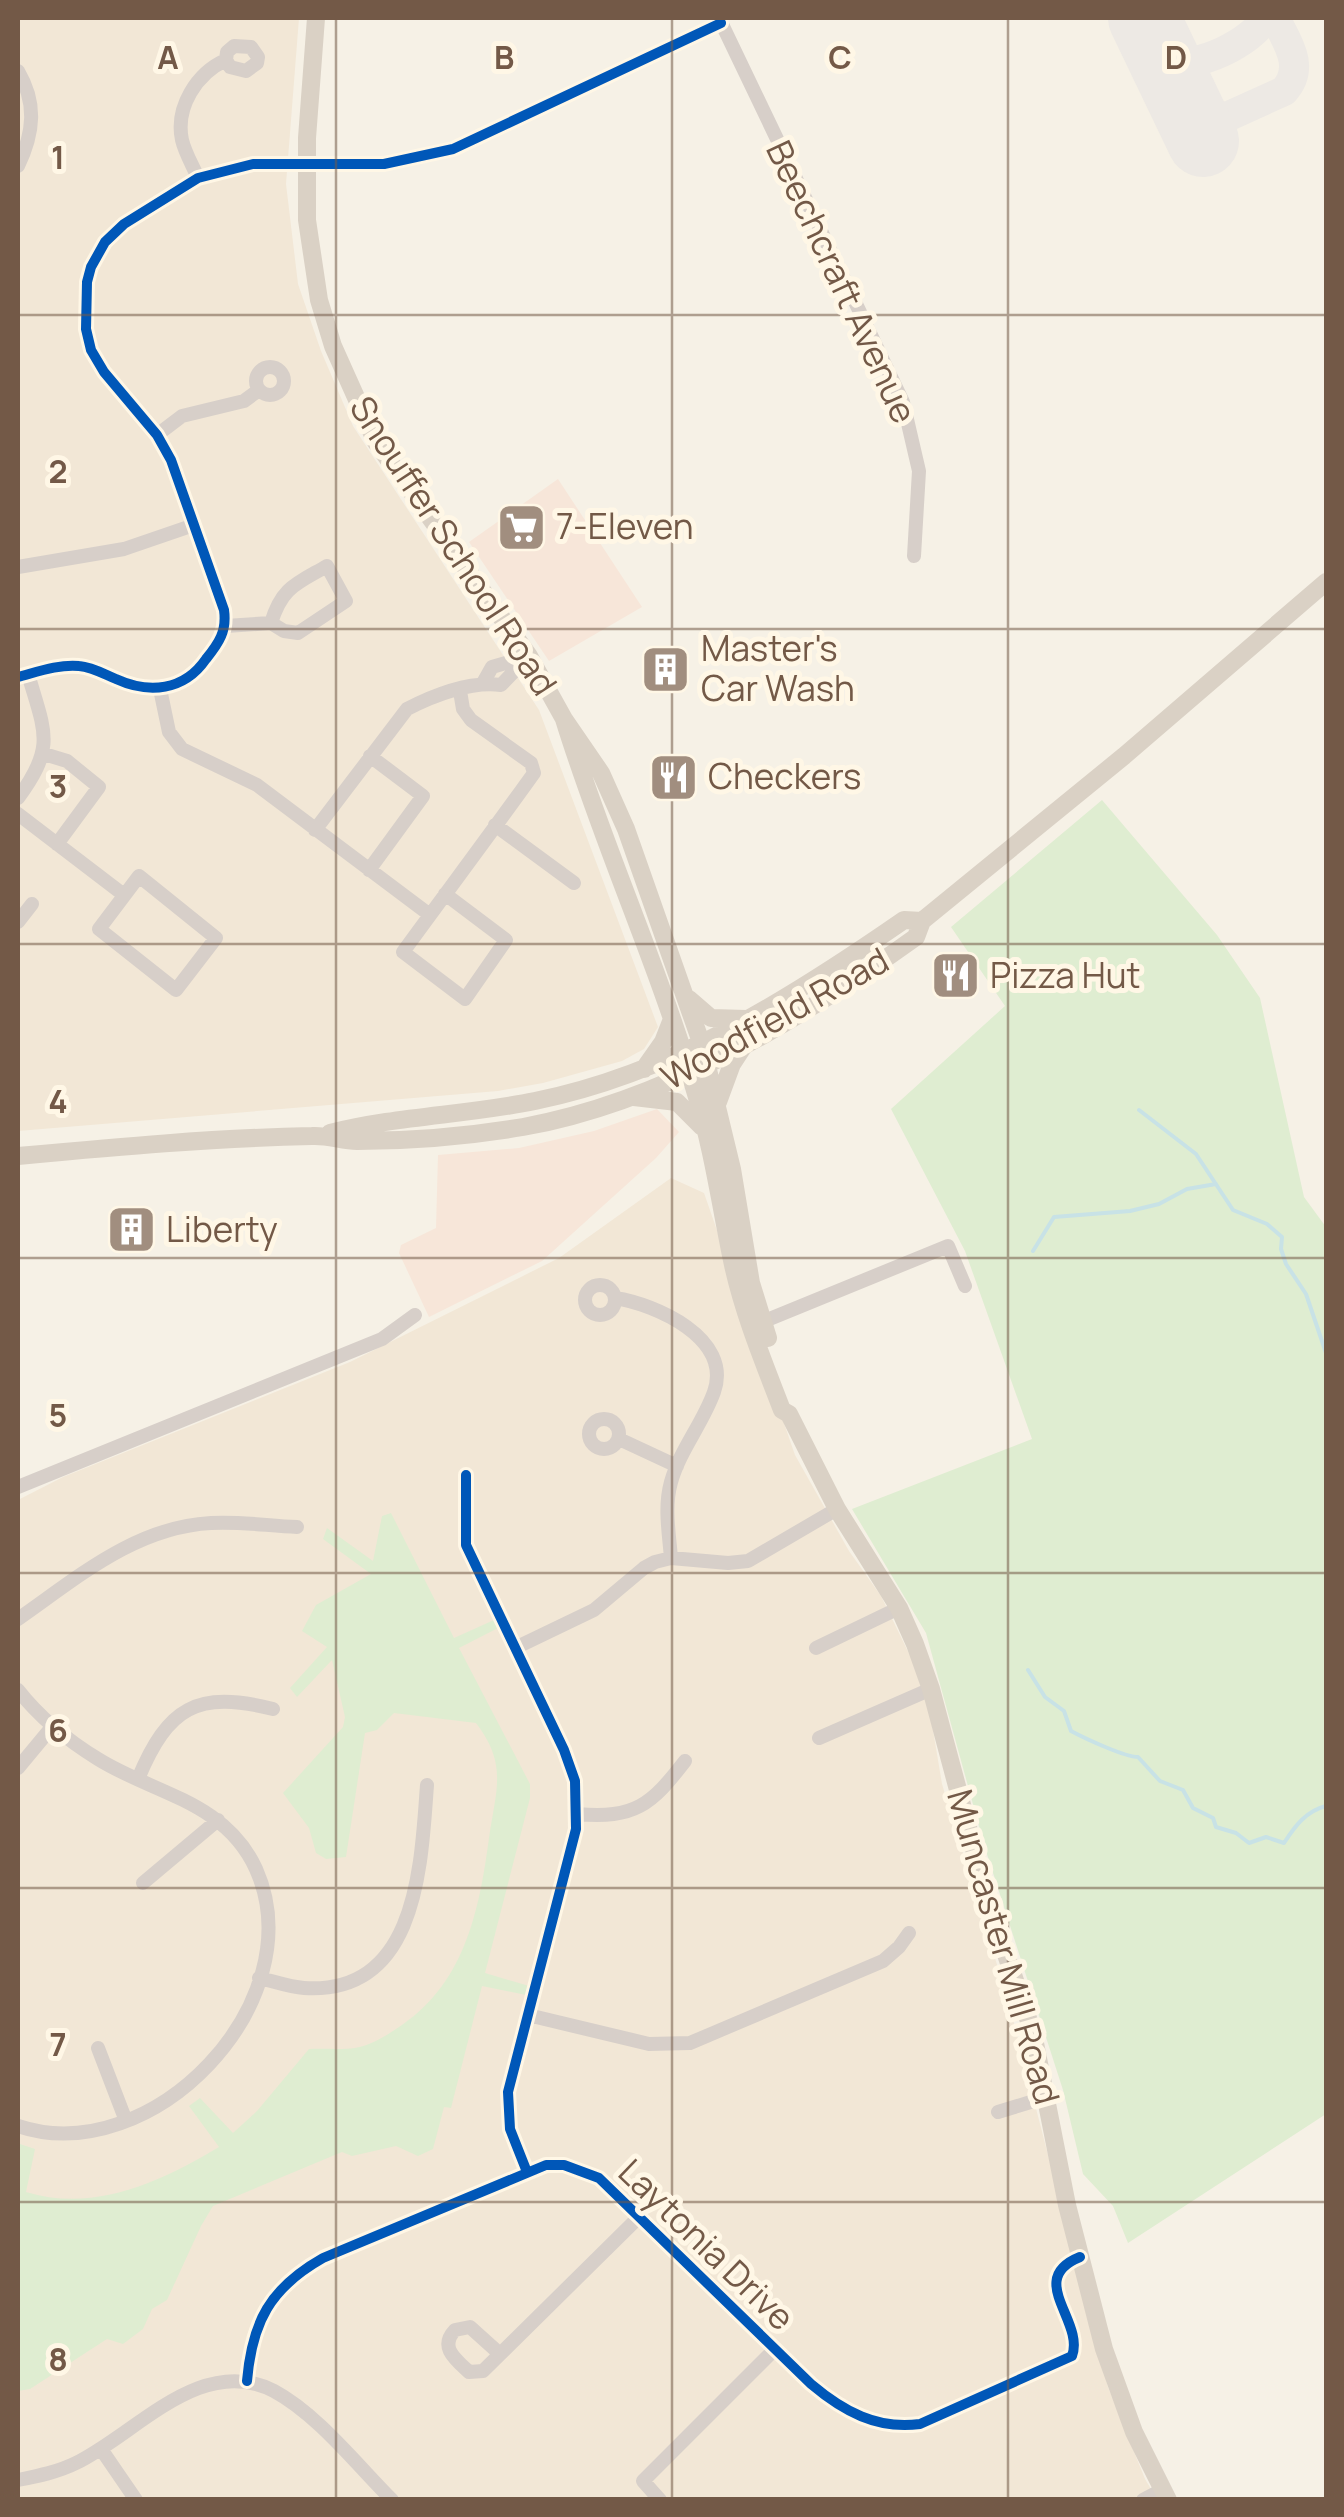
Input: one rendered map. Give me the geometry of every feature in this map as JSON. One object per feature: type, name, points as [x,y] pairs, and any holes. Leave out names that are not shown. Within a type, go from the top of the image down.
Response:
[{"type":"main road","name":"Snouffer School Road","points":[[316,18],[306,162],[307,220],[316,285],[332,346],[357,406],[391,465],[529,656],[564,719],[601,773],[626,829],[704,1054]]},
{"type":"main road","name":"Woodfield Road","points":[[321,1135],[353,1141],[483,1132],[562,1118],[633,1096],[686,1062],[745,1044],[916,937],[922,921],[1124,756],[1326,582]]},
{"type":"main road","name":"Snouffer School Road","points":[[564,719],[686,1062]]},
{"type":"main road","name":"Woodfield Road","points":[[704,1054],[904,920],[922,921]]},
{"type":"main road","points":[[686,996],[712,1018],[751,1019]]},
{"type":"main road","points":[[644,1069],[672,1019]]},
{"type":"main road","points":[[718,1104],[732,1064],[745,1044]]},
{"type":"main road","name":"Muncaster Mill Road","points":[[704,1054],[718,1104],[746,1256],[762,1322],[792,1409],[789,1414]]},
{"type":"main road","name":"Woodfield Road","points":[[18,1156],[201,1139],[321,1135],[534,1102],[644,1069],[686,1062]]},
{"type":"main road","name":"Muncaster Mill Road","points":[[686,1062],[706,1132],[745,1309],[782,1410],[789,1414],[837,1509],[899,1608],[931,1690],[988,1902],[1033,2034],[1080,2257],[1104,2349],[1134,2432],[1165,2495]]},
{"type":"main road","points":[[633,1096],[677,1102],[706,1132]]},
{"type":"street","points":[[18,798],[34,777],[44,754],[41,720],[23,676],[81,666],[132,686],[160,689],[181,682],[202,666],[226,626],[224,610],[171,460],[157,435],[104,372],[91,350],[86,329],[87,282],[105,242],[124,224],[198,178],[253,164],[384,164],[454,149],[720,20]]},
{"type":"street","name":"Beechcraft Avenue","points":[[720,20],[903,402],[919,471],[914,556]]},
{"type":"street","points":[[198,178],[182,140],[182,115],[196,84],[214,65],[226,60]]},
{"type":"street","points":[[18,70],[30,98],[32,131],[18,166]]},
{"type":"street","points":[[157,435],[182,416],[244,401],[259,390]]},
{"type":"street","points":[[18,567],[124,549],[194,525]]},
{"type":"street","points":[[226,626],[271,623],[298,633],[346,601],[327,566],[286,589],[271,623]]},
{"type":"street","points":[[316,830],[406,709],[428,698],[483,683],[492,667],[529,656]]},
{"type":"street","points":[[160,689],[169,732],[182,749],[257,784],[430,915]]},
{"type":"street","points":[[445,894],[506,940],[465,999],[403,952],[534,768],[470,720],[463,710],[460,691]]},
{"type":"street","points":[[44,754],[67,761],[99,787],[56,844]]},
{"type":"street","points":[[369,870],[423,796],[370,756]]},
{"type":"street","points":[[18,814],[124,895]]},
{"type":"street","points":[[495,825],[574,883]]},
{"type":"street","points":[[139,876],[216,938],[176,990],[99,928],[124,895],[139,876]]},
{"type":"street","points":[[18,922],[32,904]]},
{"type":"street","points":[[762,1322],[948,1246],[965,1286]]},
{"type":"street","points":[[615,1298],[647,1306],[690,1329],[715,1365],[714,1391],[678,1466],[666,1504],[671,1558]]},
{"type":"street","points":[[18,1487],[382,1339],[415,1316]]},
{"type":"street","points":[[619,1439],[678,1466]]},
{"type":"street","points":[[466,1475],[466,1544],[575,1780],[577,1814],[506,2106],[510,2129],[527,2172]]},
{"type":"street","points":[[515,1648],[594,1610],[644,1568],[671,1558],[728,1563],[748,1560],[837,1509]]},
{"type":"street","points":[[18,1619],[113,1553],[145,1538],[212,1523],[297,1527]]},
{"type":"street","points":[[816,1648],[899,1608]]},
{"type":"street","points":[[18,1690],[52,1728],[100,1761],[191,1802],[218,1820],[244,1848],[264,1890],[268,1932],[259,1978],[239,2024],[202,2073],[166,2102],[100,2130],[39,2133],[18,2126]]},
{"type":"street","points":[[819,1738],[931,1690]]},
{"type":"street","points":[[138,1779],[161,1734],[192,1709],[218,1700],[273,1709]]},
{"type":"street","points":[[18,1768],[52,1728]]},
{"type":"street","points":[[577,1814],[608,1817],[637,1810],[660,1794],[685,1760]]},
{"type":"street","points":[[259,1978],[302,1988],[330,1987],[347,1983],[374,1968],[386,1956],[402,1930],[416,1890],[427,1785]]},
{"type":"street","points":[[143,1882],[218,1820]]},
{"type":"street","points":[[528,2014],[649,2044],[690,2043],[882,1960],[909,1933]]},
{"type":"street","points":[[98,2048],[126,2121]]},
{"type":"street","points":[[998,2112],[1047,2097]]},
{"type":"street","name":"Laytonia Drive","points":[[247,2382],[258,2324],[282,2286],[299,2271],[546,2166],[564,2164],[599,2178],[839,2407],[894,2426],[920,2424],[1072,2356],[1074,2341],[1056,2281],[1066,2262],[1080,2257]]},
{"type":"street","points":[[500,2354],[640,2216]]},
{"type":"street","points":[[660,2500],[642,2481],[775,2349]]},
{"type":"street","points":[[18,2480],[47,2474],[101,2449],[192,2390],[219,2382],[247,2382],[274,2391],[301,2410],[392,2500]]},
{"type":"street","points":[[101,2449],[136,2500]]},
{"type":"street","points":[[1144,2500],[1165,2495]]},
{"type":"shaded area","points":[[18,18],[299,18],[286,184],[298,284],[353,426],[539,710],[658,1027],[644,1049],[622,1061],[498,1091],[18,1131]]},
{"type":"shaded area","points":[[558,479],[642,607],[549,661],[469,542]]},
{"type":"shaded area","points":[[657,1109],[679,1132],[656,1158],[542,1261],[429,1317],[399,1253],[401,1245],[436,1228],[438,1155],[519,1148],[594,1131]]},
{"type":"shaded area","points":[[671,1178],[704,1193],[795,1455],[849,1551],[881,1596],[916,1668],[932,1724],[942,1784],[1009,2004],[1108,2387],[1157,2499],[18,2500],[18,1500],[63,1477],[350,1362],[559,1258]]},
{"type":"green space","points":[[1102,800],[1217,935],[1260,998],[1304,1197],[1326,1227],[1326,2114],[1128,2243],[1113,2206],[1083,2174],[1063,2090],[985,1848],[926,1633],[852,1509],[1032,1439],[965,1251],[891,1109],[1005,1006],[951,927]]},
{"type":"green space","points":[[391,1513],[454,1638],[494,1620],[498,1628],[459,1648],[530,1784],[530,1798],[485,1973],[529,1986],[526,1995],[482,1986],[451,2108],[444,2107],[433,2149],[418,2156],[396,2146],[352,2156],[342,2152],[213,2206],[167,2300],[152,2309],[143,2329],[123,2344],[107,2339],[30,2389],[18,2391],[20,2144],[35,2149],[26,2192],[51,2198],[102,2196],[174,2172],[219,2147],[189,2106],[200,2098],[233,2133],[257,2111],[309,2049],[366,2045],[419,2012],[438,1992],[464,1945],[480,1893],[497,1778],[493,1752],[476,1723],[394,1713],[377,1730],[365,1733],[346,1857],[326,1859],[316,1853],[309,1828],[283,1793],[343,1727],[345,1717],[332,1660],[297,1697],[290,1688],[327,1647],[302,1631],[316,1605],[371,1574],[323,1539],[327,1528],[373,1561],[382,1516]]},
{"type":"waterway","points":[[1139,1110],[1196,1154],[1233,1210],[1267,1224],[1282,1237],[1286,1264],[1306,1294],[1326,1353]]},
{"type":"waterway","points":[[1033,1251],[1054,1217],[1130,1211],[1159,1204],[1187,1189],[1216,1184]]},
{"type":"waterway","points":[[1028,1670],[1045,1697],[1064,1711],[1071,1731],[1138,1757],[1160,1781],[1183,1790],[1193,1808],[1213,1818],[1216,1827],[1236,1833],[1249,1843],[1266,1837],[1284,1843],[1302,1820],[1326,1806]]},
{"type":"taxiway","points":[[1145,18],[1162,50],[1180,61],[1222,52],[1249,36],[1265,18]]},
{"type":"taxiway","points":[[1198,130],[1284,91],[1294,73],[1294,64],[1275,18]]},
{"type":"runway","points":[[1144,18],[1203,141]]},
{"type":"cycle path","points":[[18,677],[56,667],[79,666],[128,684],[165,687],[197,670],[223,631],[224,610],[171,460],[157,435],[104,372],[91,350],[86,329],[87,282],[105,242],[124,224],[198,178],[253,164],[384,164],[453,149],[721,23]]},
{"type":"cycle path","points":[[466,1475],[466,1545],[564,1750],[575,1781],[576,1829],[508,2092],[510,2129],[527,2172]]},
{"type":"cycle path","points":[[247,2381],[259,2324],[277,2295],[305,2269],[546,2165],[564,2165],[599,2178],[811,2384],[848,2410],[889,2424],[920,2424],[1072,2356],[1074,2343],[1060,2302],[1057,2277],[1064,2266],[1080,2257]]},
{"type":"place","name":"7-Eleven","points":[[521,527]]},
{"type":"place","name":"Master's Car Wash","points":[[666,669]]},
{"type":"place","name":"Checkers","points":[[673,777]]},
{"type":"place","name":"Pizza Hut","points":[[955,976]]},
{"type":"place","name":"Liberty","points":[[131,1230]]}]
